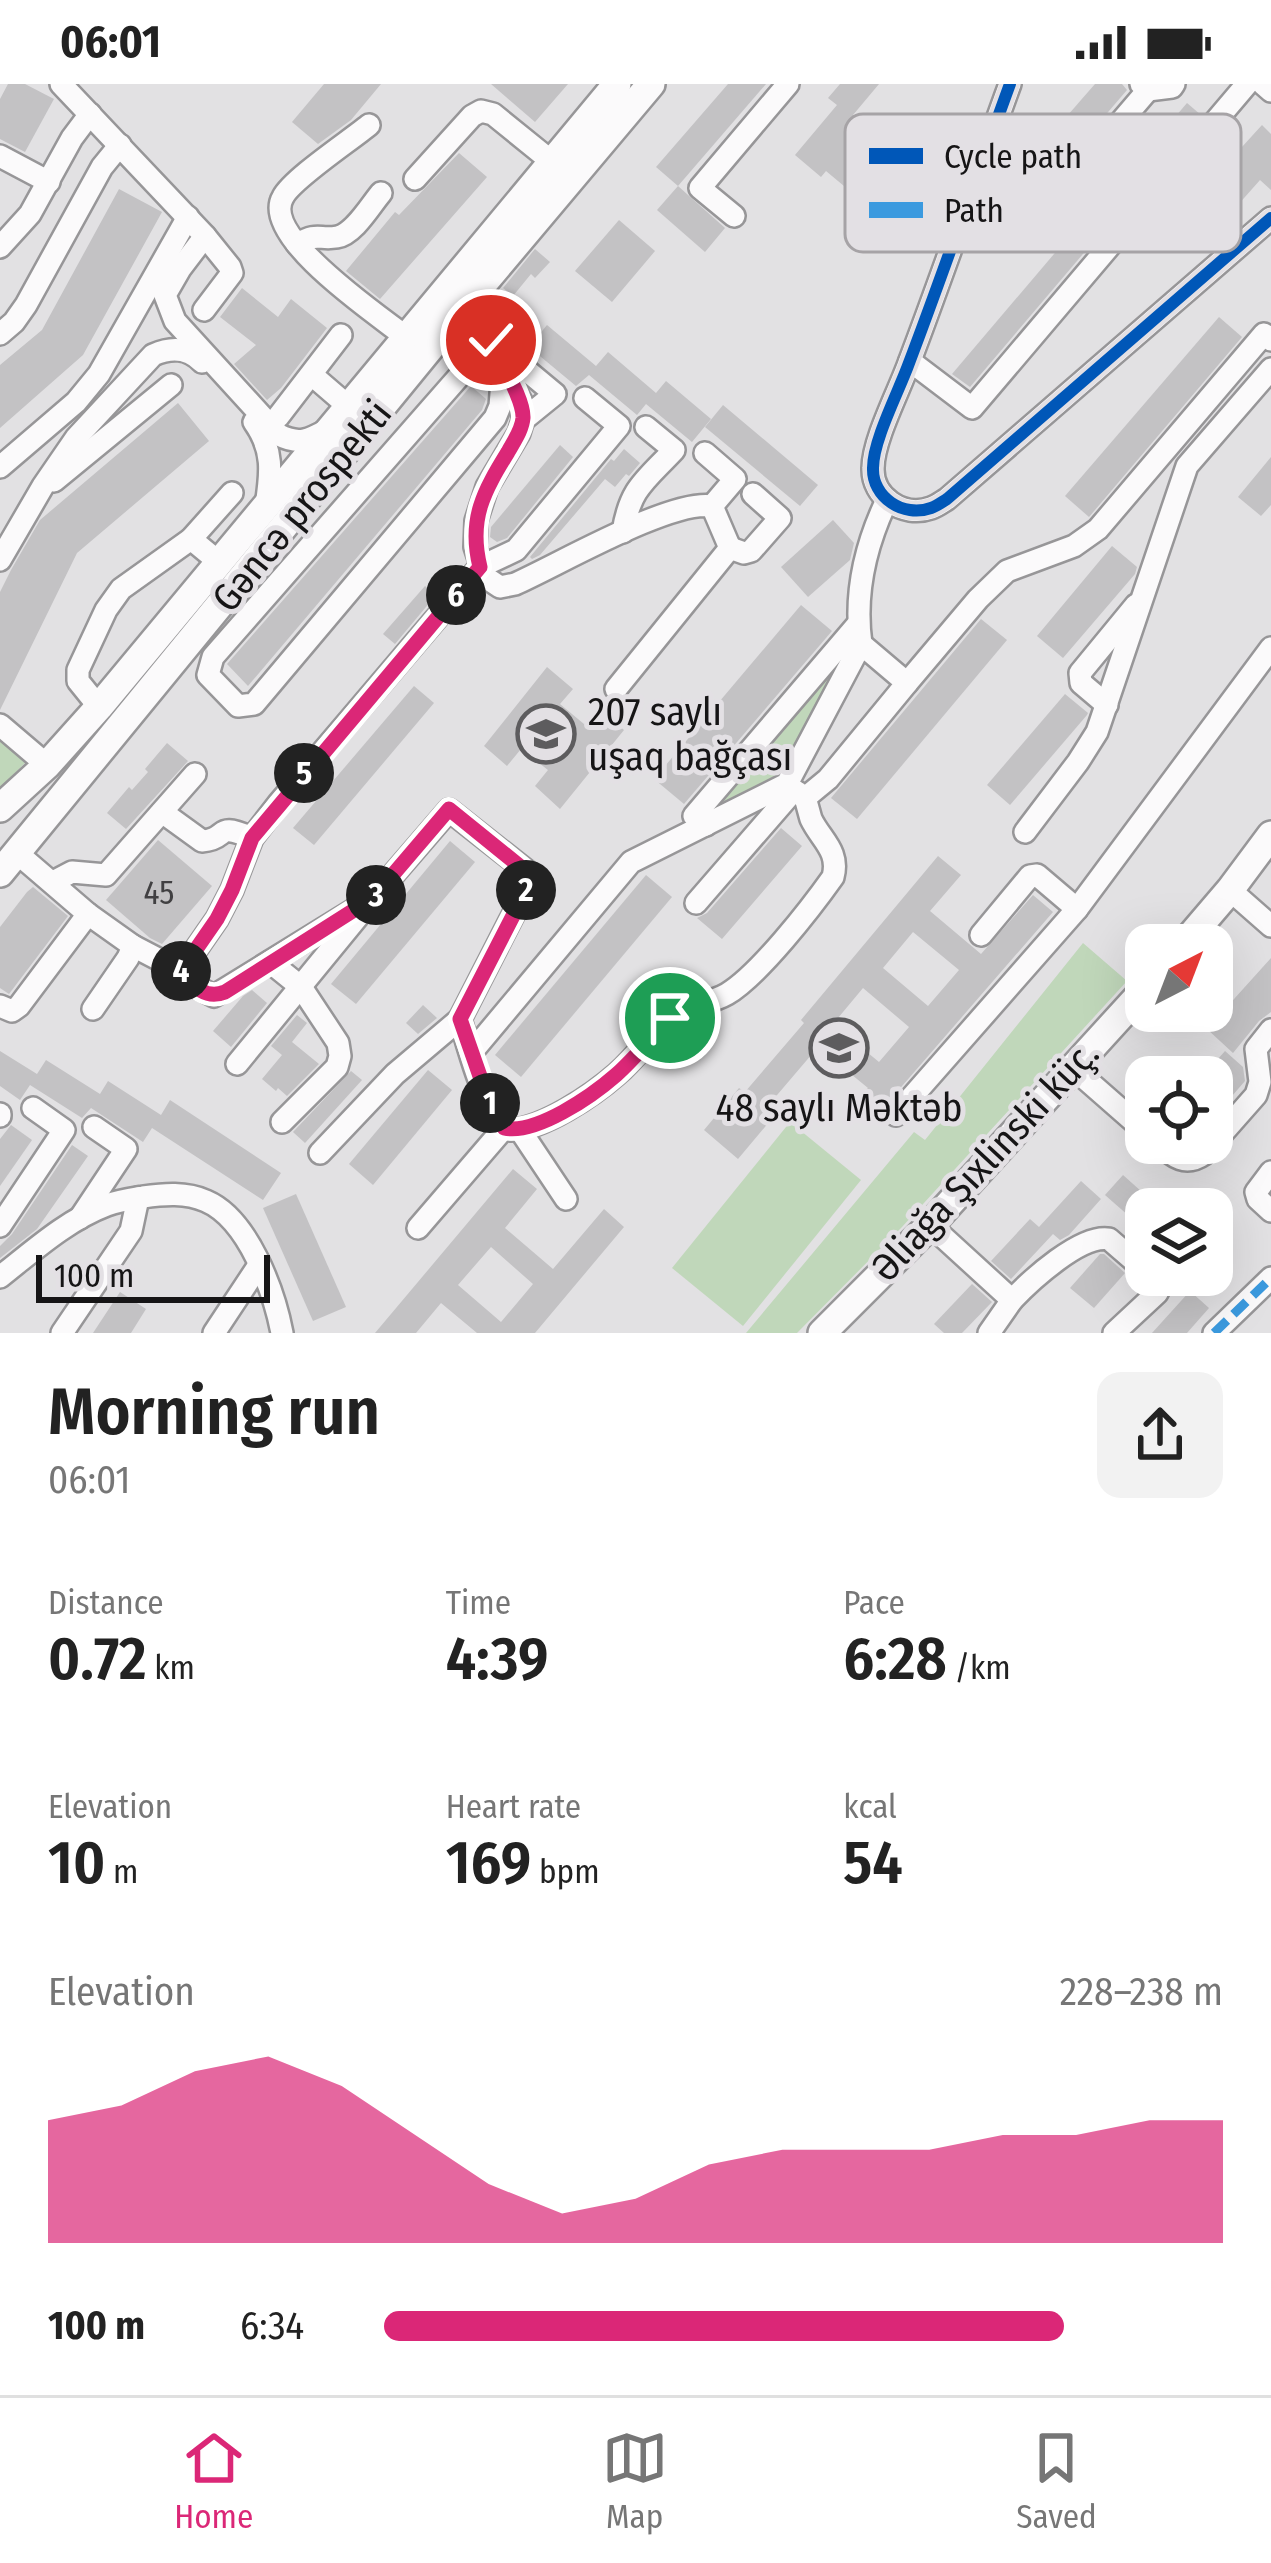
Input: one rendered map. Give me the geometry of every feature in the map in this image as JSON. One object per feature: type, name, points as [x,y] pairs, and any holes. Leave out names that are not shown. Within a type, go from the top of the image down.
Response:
[{"type":"main road","name":"Gəncə prospekti","points":[[0,808],[99,707],[617,84]]},
{"type":"main road","name":"Gəncə prospekti","points":[[9,863],[651,84]]},
{"type":"main road","points":[[1201,924],[1271,835]]},
{"type":"main road","name":"Əliağa Şıxlinski küç.","points":[[822,1333],[929,1226],[1125,1011]]},
{"type":"street","points":[[61,84],[230,267],[232,274],[204,310]]},
{"type":"street","points":[[734,216],[700,188],[788,84]]},
{"type":"street","points":[[999,114],[1010,84]]},
{"type":"street","points":[[1123,114],[1144,87],[1174,84]]},
{"type":"street","points":[[1221,114],[1247,84]]},
{"type":"street","points":[[1263,84],[1271,91]]},
{"type":"street","points":[[415,178],[481,111],[493,114],[551,161]]},
{"type":"street","points":[[4,233],[31,214],[90,114]]},
{"type":"street","points":[[369,125],[284,194],[280,220],[329,277],[406,337]]},
{"type":"street","points":[[0,334],[26,305],[102,167],[120,145]]},
{"type":"street","points":[[0,156],[49,182]]},
{"type":"street","points":[[297,244],[313,235],[335,238],[348,232],[381,194]]},
{"type":"street","points":[[0,467],[76,402],[99,374],[188,218]]},
{"type":"street","points":[[1241,244],[1271,218]]},
{"type":"street","points":[[205,236],[165,295],[176,321],[279,436],[308,441],[330,428]]},
{"type":"street","points":[[949,252],[874,452],[876,487],[886,500],[915,510],[947,499],[1232,252]]},
{"type":"street","points":[[910,362],[972,407],[1104,252]]},
{"type":"street","points":[[466,304],[514,369],[555,394],[523,419]]},
{"type":"street","points":[[471,1053],[631,862],[706,825],[828,779],[978,599],[1007,572],[1074,546],[1098,529],[1264,334],[1271,340]]},
{"type":"street","points":[[278,417],[341,335]]},
{"type":"street","points":[[491,340],[213,657],[208,675],[238,706],[254,704],[495,418],[514,369]]},
{"type":"street","points":[[0,560],[76,438],[153,355],[167,349],[196,356],[258,426],[268,443],[272,468],[266,506]]},
{"type":"street","points":[[514,369],[523,419],[487,487],[476,521],[480,567],[491,584],[515,584],[681,507],[712,506]]},
{"type":"street","points":[[1025,832],[1097,732],[1187,466],[1271,369]]},
{"type":"street","points":[[312,375],[349,406]]},
{"type":"street","points":[[43,486],[60,478],[171,385]]},
{"type":"street","points":[[181,971],[217,919],[252,838],[480,567],[516,550],[619,426],[585,398]]},
{"type":"street","points":[[76,402],[76,438]]},
{"type":"street","points":[[623,532],[633,494],[674,450],[646,427]]},
{"type":"street","points":[[705,453],[735,479],[712,506]]},
{"type":"street","points":[[99,707],[78,681],[78,670],[106,610],[121,589],[191,539],[232,493]]},
{"type":"street","points":[[712,506],[730,548],[744,553],[780,518],[753,494]]},
{"type":"street","points":[[696,903],[796,790],[860,634],[861,572],[886,500]]},
{"type":"street","points":[[191,539],[220,563]]},
{"type":"street","points":[[616,689],[730,548]]},
{"type":"street","points":[[1107,705],[1082,683],[1080,673],[1144,596]]},
{"type":"street","points":[[860,634],[908,683]]},
{"type":"street","points":[[706,825],[694,816],[860,634]]},
{"type":"street","points":[[896,1115],[1077,909],[1271,648]]},
{"type":"street","points":[[0,725],[47,765]]},
{"type":"street","points":[[53,882],[72,872],[106,875],[195,774]]},
{"type":"street","points":[[418,1228],[512,1129],[571,1106],[602,1086],[670,1018],[726,994],[782,941],[824,890],[836,864],[796,790]]},
{"type":"street","points":[[237,1064],[449,809],[533,877],[460,1019],[395,1074],[320,1153]]},
{"type":"street","points":[[162,812],[202,841],[231,829],[252,838]]},
{"type":"street","points":[[9,863],[53,882],[133,946],[181,971],[193,985],[214,996],[373,898]]},
{"type":"street","points":[[981,935],[1030,876],[1037,875],[1077,909]]},
{"type":"street","points":[[1231,890],[1271,926]]},
{"type":"street","points":[[0,1006],[12,1011],[19,1006],[88,914]]},
{"type":"street","points":[[93,1009],[133,946]]},
{"type":"street","points":[[270,962],[302,987],[338,1043],[340,1056],[337,1066],[282,1122]]},
{"type":"street","points":[[460,1019],[494,1112],[566,1199]]},
{"type":"street","points":[[1233,1121],[1256,1095],[1261,1082],[1256,1049],[1271,1030]]},
{"type":"street","points":[[1073,1068],[1125,1114]]},
{"type":"street","points":[[0,1226],[64,1130],[33,1108]]},
{"type":"street","points":[[80,1218],[125,1149],[94,1127]]},
{"type":"street","points":[[1271,1172],[1256,1192],[1271,1210]]},
{"type":"street","points":[[0,1277],[80,1218],[110,1203],[183,1195],[204,1199],[237,1224],[270,1290],[282,1333]]},
{"type":"street","points":[[62,1333],[130,1232],[138,1198]]},
{"type":"street","points":[[929,1226],[1012,1300]]},
{"type":"street","points":[[989,1333],[1012,1300],[1043,1271],[1091,1239],[1109,1239],[1125,1253]]},
{"type":"street","points":[[214,1333],[259,1265]]},
{"type":"street","points":[[1214,1333],[1271,1278]]},
{"type":"street","points":[[1114,1333],[1154,1296]]},
{"type":"green space","points":[[844,658],[786,777],[711,815]]},
{"type":"green space","points":[[0,740],[26,762],[0,788]]},
{"type":"green space","points":[[1083,943],[1125,979],[902,1227],[797,1333],[746,1333],[914,1132],[925,1140]]},
{"type":"green space","points":[[790,1122],[861,1180],[743,1326],[672,1268]]},
{"type":"building","points":[[8,84],[25,84],[54,99],[25,152],[0,139],[0,99]]},
{"type":"building","points":[[324,84],[381,84],[351,120],[318,144],[292,122]]},
{"type":"building","points":[[491,84],[568,84],[535,122]]},
{"type":"building","points":[[728,84],[766,84],[678,186],[656,167]]},
{"type":"building","points":[[840,84],[879,84],[854,114],[845,114],[845,187],[826,171],[821,177],[795,155],[837,105],[828,98]]},
{"type":"building","points":[[1095,84],[1122,84],[1127,90],[1106,114],[1069,114]]},
{"type":"building","points":[[1187,103],[1200,114],[1178,114]]},
{"type":"building","points":[[1262,125],[1271,134],[1271,190],[1260,180],[1241,201],[1241,148]]},
{"type":"building","points":[[459,153],[487,177],[380,299],[346,271],[395,212],[399,215]]},
{"type":"building","points":[[678,186],[725,228],[705,252],[657,210]]},
{"type":"building","points":[[119,189],[162,212],[83,355],[0,428],[0,365],[42,330]]},
{"type":"building","points":[[619,220],[655,251],[612,302],[575,271]]},
{"type":"building","points":[[535,249],[550,262],[535,278],[531,274],[513,296],[503,288]]},
{"type":"building","points":[[1056,252],[1085,252],[970,387],[952,374]]},
{"type":"building","points":[[242,288],[278,317],[291,299],[327,328],[267,400],[234,364],[256,345],[220,317]]},
{"type":"building","points":[[1219,317],[1242,337],[1089,517],[1065,496]]},
{"type":"building","points":[[547,325],[596,366],[608,352],[656,393],[666,381],[711,419],[692,442],[646,404],[637,415],[589,375],[576,386],[529,347]]},
{"type":"building","points":[[471,386],[486,399],[482,410],[248,686],[227,664]]},
{"type":"building","points":[[178,403],[209,441],[77,553],[0,710],[0,592],[11,570],[40,520]]},
{"type":"building","points":[[723,405],[818,485],[800,506],[705,427]]},
{"type":"building","points":[[560,445],[573,457],[507,538],[497,542],[490,537],[491,527]]},
{"type":"building","points":[[624,449],[640,463],[615,487],[605,479],[532,559],[611,459]]},
{"type":"building","points":[[1271,457],[1271,505],[1261,516],[1238,497]]},
{"type":"building","points":[[833,520],[854,543],[850,560],[808,597],[781,567]]},
{"type":"building","points":[[1112,546],[1137,567],[1135,574],[1063,658],[1037,636]]},
{"type":"building","points":[[425,586],[436,595],[395,644],[383,634]]},
{"type":"building","points":[[801,605],[832,631],[684,804],[654,779]]},
{"type":"building","points":[[981,619],[1007,640],[857,819],[831,798]]},
{"type":"building","points":[[547,667],[573,689],[560,704],[584,724],[598,708],[624,730],[560,809],[535,786],[548,770],[521,749],[507,766],[484,746]]},
{"type":"building","points":[[414,686],[434,703],[314,845],[293,828]]},
{"type":"building","points":[[1065,694],[1088,713],[1010,805],[987,785]]},
{"type":"building","points":[[167,743],[188,761],[126,829],[107,813],[148,772],[145,769]]},
{"type":"building","points":[[781,828],[802,846],[722,939],[697,918],[707,913]]},
{"type":"building","points":[[158,840],[212,886],[162,944],[106,900]]},
{"type":"building","points":[[450,841],[475,862],[356,1004],[331,984]]},
{"type":"building","points":[[938,856],[961,875],[930,911],[981,954],[1033,895],[1053,912],[883,1108],[864,1092],[868,1088],[818,1047],[766,1108],[775,1115],[738,1159],[704,1130],[739,1088],[745,1092],[804,1023],[801,1020]],"holes":[[[913,932],[959,970],[928,1006],[883,968]],[[863,988],[909,1027],[879,1062],[833,1024]]]},
{"type":"building","points":[[646,875],[672,897],[521,1077],[495,1055]]},
{"type":"building","points":[[33,887],[68,916],[9,994],[0,988],[0,927]]},
{"type":"building","points":[[1271,958],[1271,1012],[1233,1053],[1210,1032],[1233,1032],[1233,1000]]},
{"type":"building","points":[[252,990],[267,1003],[231,1047],[213,1031]]},
{"type":"building","points":[[423,1005],[437,1018],[418,1034],[406,1023]]},
{"type":"building","points":[[297,1015],[307,1023],[292,1042],[319,1064],[287,1096],[262,1079],[282,1055],[271,1046]]},
{"type":"building","points":[[0,1051],[37,1074],[46,1060],[100,1094],[108,1081],[161,1115],[170,1100],[281,1173],[263,1200],[152,1128],[143,1142],[91,1108],[82,1118],[30,1085],[20,1100],[0,1086]]},
{"type":"building","points":[[1233,1058],[1243,1067],[1245,1081],[1233,1095]]},
{"type":"building","points":[[428,1070],[452,1090],[373,1185],[349,1164]]},
{"type":"building","points":[[351,1071],[362,1080],[305,1143],[293,1132]]},
{"type":"building","points":[[11,1125],[32,1140],[0,1186],[0,1139]]},
{"type":"building","points":[[72,1145],[88,1156],[37,1229],[0,1258],[0,1246]]},
{"type":"building","points":[[513,1169],[537,1189],[505,1228],[553,1269],[604,1209],[624,1227],[535,1333],[477,1333],[441,1303],[416,1333],[375,1333]],"holes":[[[491,1247],[533,1284],[501,1322],[458,1285]]]},
{"type":"building","points":[[1123,1175],[1138,1188],[1125,1188],[1125,1213],[1105,1195]]},
{"type":"building","points":[[1081,1181],[1101,1199],[1069,1235],[1060,1240],[1053,1234],[1011,1279],[991,1261],[1030,1219],[1039,1227]]},
{"type":"building","points":[[296,1194],[346,1307],[313,1321],[263,1208]]},
{"type":"building","points":[[1100,1254],[1125,1273],[1094,1308],[1070,1288]]},
{"type":"building","points":[[972,1284],[992,1302],[962,1333],[944,1333],[934,1324]]},
{"type":"building","points":[[120,1292],[146,1309],[131,1333],[93,1333]]},
{"type":"building","points":[[1185,1296],[1196,1296],[1209,1308],[1187,1333],[1152,1333]]},
{"type":"marked path","points":[[1214,1333],[1271,1278]]},
{"type":"cycle path","points":[[999,114],[1010,84]]},
{"type":"cycle path","points":[[1241,244],[1271,218]]},
{"type":"cycle path","points":[[949,252],[877,444],[873,468],[884,496],[910,510],[933,507],[947,499],[1232,252]]},
{"type":"place","name":"207 saylı uşaq bağçası","points":[[546,734]]},
{"type":"place","name":"48 saylı Məktəb","points":[[839,1048]]},
{"type":"route","points":[[491,340],[521,400],[523,419],[487,487],[476,521],[480,567],[252,838],[217,919],[181,971],[205,994],[225,992],[373,898],[449,809],[533,877],[460,1019],[488,1099],[504,1128],[520,1130],[536,1124],[602,1086],[670,1018]]}]
